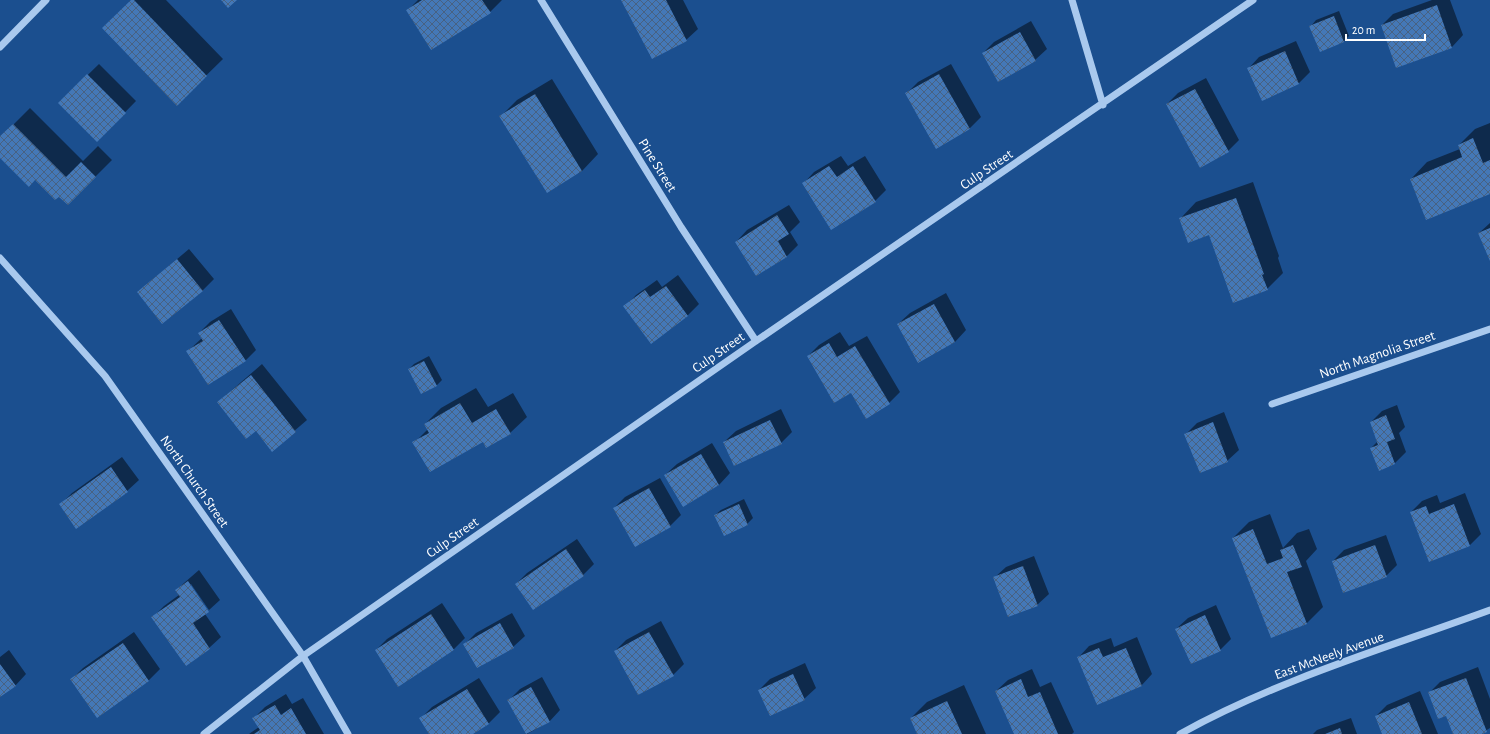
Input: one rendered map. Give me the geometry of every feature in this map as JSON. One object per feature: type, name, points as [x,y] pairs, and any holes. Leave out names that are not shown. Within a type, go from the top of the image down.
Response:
[{"type":"street","points":[[0,47],[46,0]]},
{"type":"street","name":"Pine Street","points":[[541,0],[682,227],[756,341]]},
{"type":"street","points":[[1072,0],[1103,105]]},
{"type":"street","name":"Culp Street","points":[[204,734],[303,656],[756,341],[1103,105],[1253,0]]},
{"type":"street","name":"North Church Street","points":[[0,258],[105,376],[303,656],[348,734]]},
{"type":"street","name":"North Magnolia Street","points":[[1272,404],[1490,329]]},
{"type":"street","name":"East McNeely Avenue","points":[[1180,734],[1284,684],[1490,610]]},
{"type":"building","points":[[131,0],[134,0],[207,76],[177,106],[102,28]]},
{"type":"building","points":[[221,0],[237,0],[228,8]]},
{"type":"building","points":[[422,0],[482,0],[491,13],[431,50],[406,10]]},
{"type":"building","points":[[621,0],[666,0],[687,41],[652,59]]},
{"type":"building","points":[[1437,5],[1452,48],[1396,68],[1381,25]]},
{"type":"building","points":[[1334,16],[1344,42],[1320,52],[1309,26]]},
{"type":"building","points":[[1020,32],[1036,61],[998,82],[982,53]]},
{"type":"building","points":[[1285,51],[1299,84],[1262,101],[1247,68]]},
{"type":"building","points":[[87,74],[126,113],[97,142],[58,103]]},
{"type":"building","points":[[939,74],[970,129],[936,149],[905,93]]},
{"type":"building","points":[[1195,89],[1229,152],[1200,168],[1166,104]]},
{"type":"building","points":[[535,94],[582,171],[547,193],[499,116]]},
{"type":"building","points":[[13,124],[66,177],[81,162],[96,177],[68,205],[59,197],[55,200],[35,180],[29,187],[0,158],[0,136]]},
{"type":"building","points":[[1473,138],[1483,163],[1490,160],[1490,194],[1426,220],[1410,179],[1462,157],[1458,145]]},
{"type":"building","points":[[829,166],[837,177],[853,166],[876,202],[831,230],[802,183]]},
{"type":"building","points":[[1236,198],[1264,274],[1262,275],[1268,290],[1233,303],[1209,235],[1188,243],[1179,218]]},
{"type":"building","points":[[777,215],[789,234],[778,241],[787,257],[756,276],[735,242]]},
{"type":"building","points":[[1490,228],[1490,261],[1478,233]]},
{"type":"building","points":[[177,259],[203,291],[162,324],[137,292]]},
{"type":"building","points":[[666,286],[688,316],[651,344],[623,306],[645,290],[650,297]]},
{"type":"building","points":[[934,304],[955,342],[918,363],[897,324]]},
{"type":"building","points":[[219,320],[246,361],[208,385],[186,351],[203,341],[198,333]]},
{"type":"building","points":[[829,343],[837,357],[855,346],[890,404],[866,419],[851,393],[834,403],[807,356]]},
{"type":"building","points":[[424,361],[437,386],[421,394],[408,369]]},
{"type":"building","points":[[251,375],[296,432],[272,452],[256,431],[246,439],[217,402]]},
{"type":"building","points":[[460,403],[472,423],[496,409],[511,434],[486,448],[483,442],[430,472],[412,442],[429,433],[424,424]]},
{"type":"building","points":[[1386,415],[1395,439],[1387,442],[1395,464],[1379,471],[1370,448],[1378,445],[1370,422]]},
{"type":"building","points":[[770,420],[782,444],[734,466],[723,442]]},
{"type":"building","points":[[1213,422],[1228,462],[1200,473],[1184,434]]},
{"type":"building","points":[[701,454],[719,485],[683,507],[664,475]]},
{"type":"building","points":[[111,467],[128,492],[76,529],[59,504]]},
{"type":"building","points":[[649,488],[671,527],[635,547],[613,508]]},
{"type":"building","points":[[739,504],[748,525],[724,536],[714,515]]},
{"type":"building","points":[[1454,504],[1470,546],[1429,562],[1410,512],[1426,506],[1429,514]]},
{"type":"building","points":[[1253,529],[1267,564],[1283,558],[1280,550],[1293,545],[1302,567],[1287,572],[1307,624],[1271,638],[1232,538]]},
{"type":"building","points":[[1375,545],[1387,577],[1343,593],[1332,561]]},
{"type":"building","points":[[566,549],[584,576],[533,610],[515,584]]},
{"type":"building","points":[[1023,566],[1038,606],[1008,617],[993,577]]},
{"type":"building","points":[[188,581],[209,612],[193,623],[210,649],[186,666],[151,617],[180,597],[175,590]]},
{"type":"building","points":[[431,614],[454,650],[398,687],[375,650]]},
{"type":"building","points":[[1205,615],[1221,651],[1191,664],[1175,629]]},
{"type":"building","points":[[500,623],[514,648],[477,668],[463,644]]},
{"type":"building","points":[[649,632],[674,676],[638,695],[614,651]]},
{"type":"building","points":[[123,643],[149,681],[97,718],[70,679]]},
{"type":"building","points":[[1099,648],[1103,657],[1126,648],[1142,686],[1097,705],[1077,657]]},
{"type":"building","points":[[0,664],[16,686],[0,697]]},
{"type":"building","points":[[793,674],[805,700],[770,716],[758,690]]},
{"type":"building","points":[[1466,678],[1487,732],[1482,734],[1453,734],[1446,716],[1438,719],[1428,692]]},
{"type":"building","points":[[1021,679],[1028,697],[1040,692],[1058,734],[1014,734],[995,691]]},
{"type":"building","points":[[531,687],[550,722],[526,734],[507,700]]},
{"type":"building","points":[[467,689],[489,724],[473,734],[429,734],[419,718]]},
{"type":"building","points":[[947,701],[962,734],[917,734],[910,718]]},
{"type":"building","points":[[1409,702],[1422,734],[1382,734],[1375,716]]},
{"type":"building","points":[[275,705],[281,715],[291,708],[306,734],[254,734],[260,730],[252,718]]},
{"type":"building","points":[[1340,728],[1342,734],[1325,734]]}]
